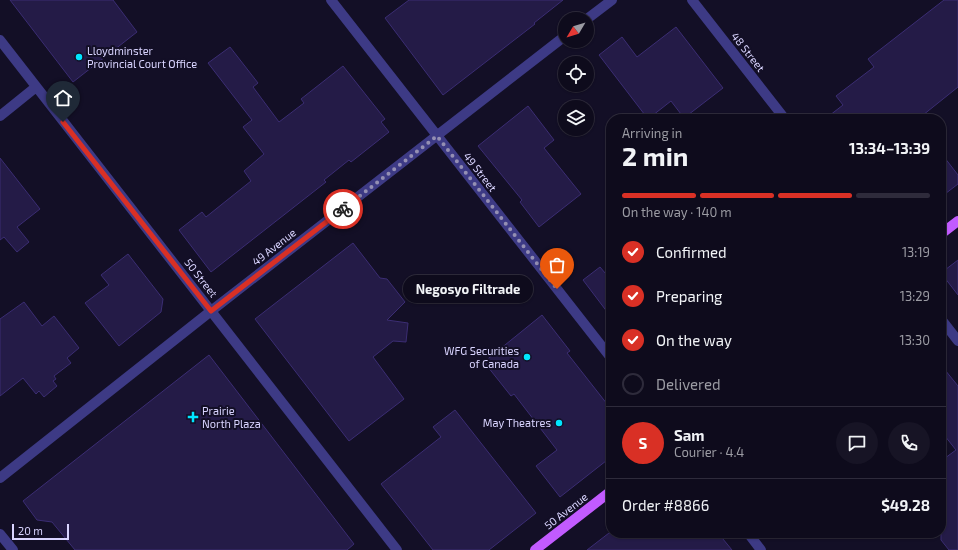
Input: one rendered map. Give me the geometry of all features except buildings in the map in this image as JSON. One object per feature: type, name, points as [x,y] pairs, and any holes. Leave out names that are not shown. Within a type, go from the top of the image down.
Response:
[{"type":"main road","points":[[946,230],[958,221]]},
{"type":"main road","name":"50 Avenue","points":[[535,550],[606,495]]},
{"type":"street","name":"49 Street","points":[[331,0],[606,352]]},
{"type":"street","points":[[594,14],[612,0]]},
{"type":"street","name":"48 Street","points":[[692,0],[781,114]]},
{"type":"street","name":"50 Street","points":[[0,40],[397,550]]},
{"type":"street","name":"49 Avenue","points":[[0,478],[211,311],[558,41]]},
{"type":"street","points":[[0,116],[36,87]]},
{"type":"street","points":[[946,325],[958,341]]},
{"type":"street","points":[[0,534],[13,550]]},
{"type":"street","points":[[752,538],[761,550]]},
{"type":"way so far","points":[[343,209],[437,136],[557,289]]},
{"type":"place","name":"Lloydminster Provincial Court Office","points":[[79,57]]},
{"type":"place","name":"Negosyo Filtrade","points":[[557,289]]},
{"type":"place","name":"WFG Securities of Canada","points":[[527,357]]},
{"type":"place","name":"Prairie North Plaza","points":[[193,417]]},
{"type":"place","name":"May Theatres","points":[[559,423]]},
{"type":"route","points":[[63,122],[211,311],[343,209]]}]
